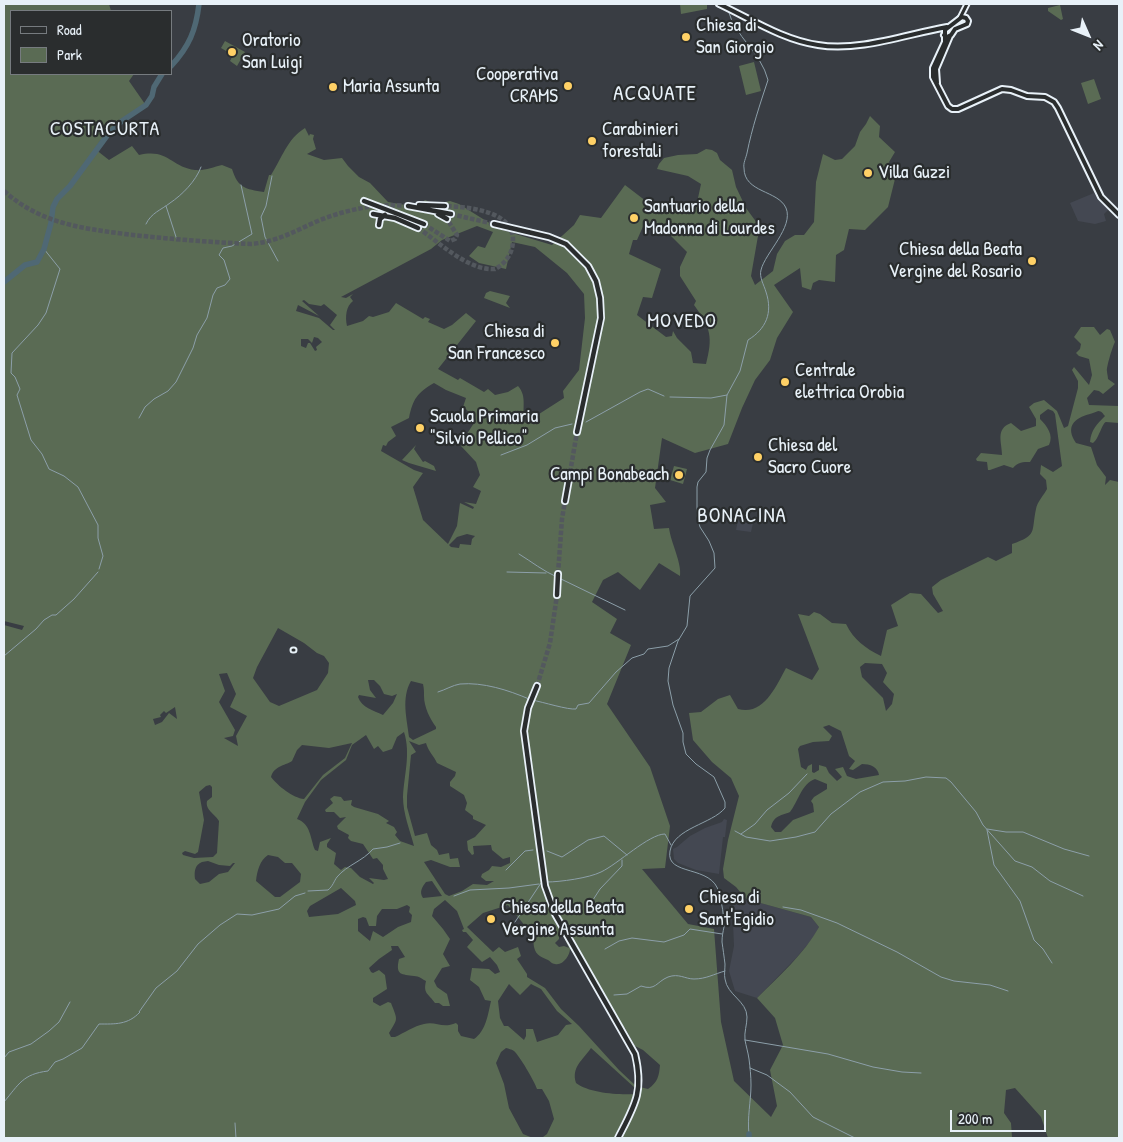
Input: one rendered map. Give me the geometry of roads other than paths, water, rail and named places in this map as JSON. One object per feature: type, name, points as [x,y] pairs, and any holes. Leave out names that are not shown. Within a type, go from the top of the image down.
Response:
[{"type":"highway","points":[[364,201],[424,224]]},
{"type":"highway","points":[[445,206],[408,206],[451,214]]},
{"type":"highway","points":[[422,208],[442,215],[446,219]]},
{"type":"highway","points":[[389,211],[379,210],[373,214],[385,215],[418,228]]},
{"type":"highway","points":[[379,225],[380,219],[385,215]]},
{"type":"highway","points":[[494,224],[549,237],[566,244],[588,266],[596,281],[600,298],[601,318],[577,432]]},
{"type":"highway","points":[[565,501],[569,479]]},
{"type":"highway","points":[[557,595],[558,574]]},
{"type":"highway","points":[[537,686],[528,708],[524,731],[541,870],[552,906],[635,1054],[640,1073],[635,1103],[618,1138]]},
{"type":"main road","points":[[720,4],[786,35],[819,46],[862,44],[948,27]]},
{"type":"main road","points":[[938,88],[936,69],[950,36],[955,29],[966,24],[968,21],[966,18],[960,18],[948,27],[944,34],[945,42],[933,71],[933,80],[948,106],[954,110],[1002,89],[1027,96],[1042,97],[1052,101],[1058,108],[1101,197],[1119,215]]},
{"type":"main road","points":[[928,31],[950,36]]},
{"type":"street","points":[[960,18],[967,4]]},
{"type":"street","points":[[966,18],[967,4]]},
{"type":"waterway","points":[[172,65],[183,52],[191,38],[199,4]]},
{"type":"waterway","points":[[728,10],[736,28],[760,61],[768,80],[744,162],[745,176],[755,187],[782,202],[786,208],[787,215],[783,231],[761,270],[761,278],[768,300],[768,314],[763,326],[748,340],[740,371],[727,395],[724,425],[710,450],[707,458],[706,472],[698,482],[697,516],[700,527],[714,553],[715,568],[690,596],[687,626],[678,641],[669,668],[668,681],[673,705],[683,733],[686,754],[714,777],[725,802],[725,808],[678,837],[670,851],[670,859],[682,868],[708,878],[715,884],[719,893],[724,923],[722,942],[725,979],[729,989],[744,1007],[747,1017],[745,1037],[751,1075],[749,1134],[747,1138]]},
{"type":"waterway","points":[[4,282],[25,265],[37,262],[44,249],[53,207],[57,199],[70,186],[109,133],[122,121],[146,105],[161,75]]},
{"type":"waterway","points":[[146,224],[153,214],[184,192],[201,167]]},
{"type":"waterway","points":[[272,176],[266,206],[261,217],[265,237],[278,261]]},
{"type":"waterway","points":[[139,418],[145,407],[168,391],[176,382],[193,348],[197,335],[207,318],[213,295],[217,288],[225,285],[230,279],[224,260],[219,255],[223,248],[232,246],[252,234],[241,185]]},
{"type":"waterway","points":[[166,206],[177,240]]},
{"type":"waterway","points":[[44,249],[60,269],[46,313],[38,325],[12,353],[11,373],[15,377],[20,389],[17,395],[31,440],[42,454],[49,469],[64,476],[78,487],[98,525],[98,538],[103,556],[99,569]]},
{"type":"waterway","points":[[586,422],[648,389],[664,396]]},
{"type":"waterway","points":[[670,397],[711,398],[727,395]]},
{"type":"waterway","points":[[501,455],[527,445],[555,428],[572,424]]},
{"type":"waterway","points":[[519,554],[557,577]]},
{"type":"waterway","points":[[4,656],[44,620],[52,615],[56,615],[74,599],[98,572]]},
{"type":"waterway","points":[[507,572],[546,573]]},
{"type":"waterway","points":[[561,579],[625,610]]},
{"type":"waterway","points":[[532,700],[576,709],[578,705],[589,703],[616,672],[632,658],[644,654],[648,649],[668,646],[679,639]]},
{"type":"waterway","points":[[438,692],[455,685],[478,684],[504,690],[529,699]]},
{"type":"waterway","points":[[741,834],[755,824],[767,810],[789,793],[807,774]]},
{"type":"waterway","points":[[735,831],[746,837],[770,841],[796,837],[815,832],[831,814],[860,792],[883,782],[905,781],[926,777],[946,778],[976,812],[983,825],[1015,861],[1032,867],[1050,881],[1083,896]]},
{"type":"waterway","points":[[987,829],[1023,832],[1064,849],[1089,856]]},
{"type":"waterway","points":[[987,830],[994,865],[1020,901],[1034,940],[1043,949],[1052,963]]},
{"type":"waterway","points":[[547,882],[574,879],[601,872],[658,835],[665,834],[671,845]]},
{"type":"waterway","points":[[547,851],[562,857],[588,840],[604,836],[627,855]]},
{"type":"waterway","points":[[308,891],[328,890],[345,869],[365,857],[373,849],[400,843]]},
{"type":"waterway","points":[[506,870],[525,851],[533,850]]},
{"type":"waterway","points":[[591,903],[600,889],[622,866],[622,860]]},
{"type":"waterway","points":[[515,922],[541,883],[543,883]]},
{"type":"waterway","points":[[454,896],[470,890],[539,884]]},
{"type":"waterway","points":[[4,1102],[27,1077],[48,1071],[55,1062],[82,1048],[99,1024],[126,1022],[140,1012],[156,988],[177,971],[198,944],[220,925],[237,914],[252,915],[279,909],[295,896],[305,893]]},
{"type":"waterway","points":[[783,907],[801,910],[837,923],[897,952],[941,977],[954,981],[990,985],[1008,991]]},
{"type":"waterway","points":[[605,949],[619,941],[632,938],[664,942],[684,935],[690,929],[722,934]]},
{"type":"waterway","points":[[614,995],[627,994],[641,986],[653,987],[672,976],[698,979],[725,971]]},
{"type":"waterway","points":[[4,1058],[9,1052],[31,1044],[49,1031],[59,1022],[70,1002]]},
{"type":"waterway","points":[[745,1040],[828,1054],[873,1067],[921,1073]]},
{"type":"waterway","points":[[750,1068],[767,1075],[790,1092],[813,1117],[855,1138]]},
{"type":"waterway","points":[[235,1123],[236,1138]]},
{"type":"tunnel","points":[[4,191],[18,202],[46,217],[76,226],[108,232],[156,237],[251,244],[278,238],[320,220],[353,210],[386,205],[408,206]]},
{"type":"tunnel","points":[[418,228],[464,261],[475,265],[495,269],[508,258],[512,248],[513,236],[509,226],[501,219],[491,213],[479,210],[445,206]]},
{"type":"tunnel","points":[[451,214],[494,224]]},
{"type":"tunnel","points":[[424,224],[450,241],[455,239],[457,235],[447,219]]},
{"type":"tunnel","points":[[569,479],[577,432]]},
{"type":"tunnel","points":[[558,574],[565,501]]},
{"type":"tunnel","points":[[537,686],[550,643],[557,595]]},
{"type":"place","name":"Chiesa di San Giorgio","points":[[686,37]]},
{"type":"place","name":"Oratorio San Luigi","points":[[232,52]]},
{"type":"place","name":"Cooperativa CRAMS","points":[[568,86]]},
{"type":"place","name":"Maria Assunta","points":[[333,87]]},
{"type":"place","name":"Carabinieri forestali","points":[[592,141]]},
{"type":"place","name":"Villa Guzzi","points":[[868,173]]},
{"type":"place","name":"Santuario della Madonna di Lourdes","points":[[634,218]]},
{"type":"place","name":"Chiesa della Beata Vergine del Rosario","points":[[1032,261]]},
{"type":"place","name":"Chiesa di San Francesco","points":[[555,343]]},
{"type":"place","name":"Centrale elettrica Orobia","points":[[785,382]]},
{"type":"place","name":"Scuola Primaria \"Silvio Pellico\"","points":[[420,428]]},
{"type":"place","name":"Chiesa del Sacro Cuore","points":[[758,457]]},
{"type":"place","name":"Campi Bonabeach","points":[[679,475]]},
{"type":"place","name":"Chiesa di Sant'Egidio","points":[[689,909]]},
{"type":"place","name":"Chiesa della Beata Vergine Assunta","points":[[491,919]]},
{"type":"district","name":"ACQUATE","points":[[655,94]]},
{"type":"district","name":"COSTACURTA","points":[[105,130]]},
{"type":"district","name":"MOVEDO","points":[[682,322]]},
{"type":"district","name":"BONACINA","points":[[742,516]]}]
